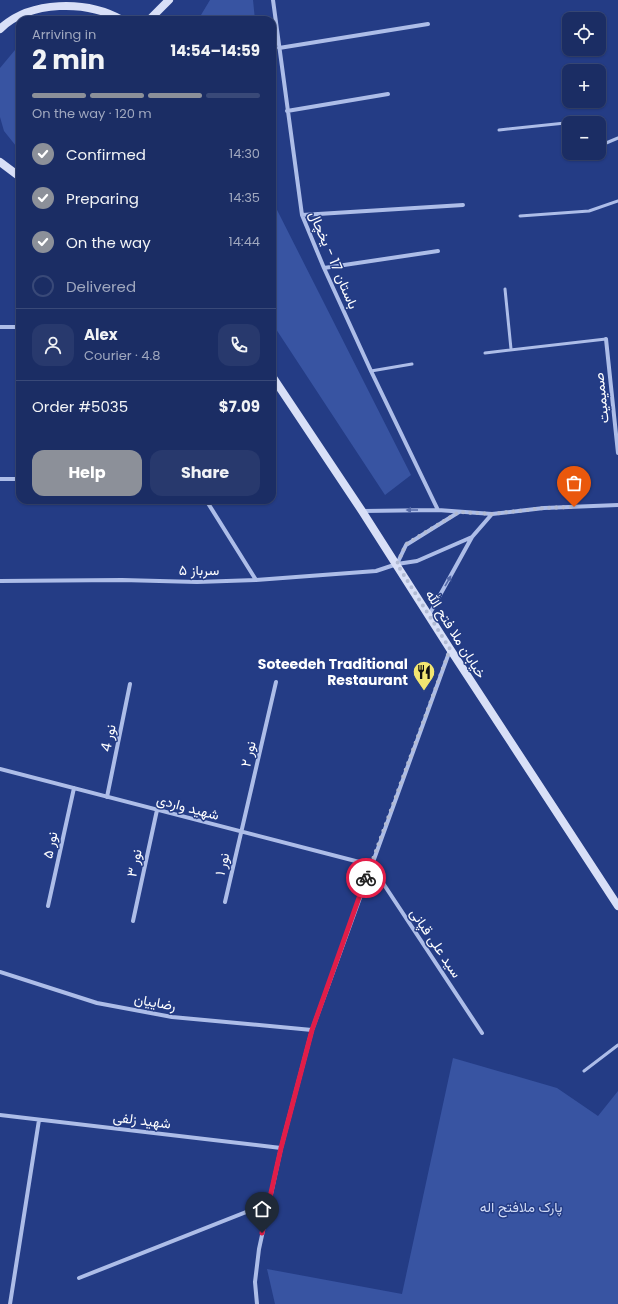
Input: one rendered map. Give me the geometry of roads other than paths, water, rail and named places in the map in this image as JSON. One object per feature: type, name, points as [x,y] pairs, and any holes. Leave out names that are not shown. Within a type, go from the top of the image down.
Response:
[{"type":"main road","points":[[17,16],[34,6],[64,0],[91,4],[117,16]]},
{"type":"main road","points":[[152,16],[169,0]]},
{"type":"main road","points":[[0,29],[8,21],[16,16]]},
{"type":"main road","points":[[0,162],[16,174]]},
{"type":"main road","name":"خیابان ملا فتح الله","points":[[276,382],[397,564],[450,649],[618,906]]},
{"type":"street","name":"باستان 17 - یخچال","points":[[273,0],[275,16]]},
{"type":"street","name":"باستان 17 - یخچال","points":[[276,24],[302,215],[324,268],[371,371],[438,510]]},
{"type":"street","points":[[279,48],[428,24]]},
{"type":"street","points":[[287,111],[388,94]]},
{"type":"street","points":[[302,215],[463,205]]},
{"type":"street","points":[[324,268],[438,252]]},
{"type":"street","points":[[0,327],[16,327]]},
{"type":"street","name":"صمیمیت","points":[[606,340],[618,453]]},
{"type":"street","points":[[0,479],[16,479]]},
{"type":"street","points":[[208,504],[256,580]]},
{"type":"street","points":[[362,511],[438,510],[492,514],[544,508],[618,505]]},
{"type":"street","points":[[397,564],[406,544],[459,512]]},
{"type":"street","points":[[429,615],[472,537],[492,514]]},
{"type":"street","name":"سرباز ۵","points":[[0,581],[122,580],[197,582],[256,580],[376,571],[397,564],[416,561],[472,537]]},
{"type":"street","points":[[257,1304],[255,1282],[259,1249],[281,1148],[312,1030],[450,649]]},
{"type":"street","name":"نور ۲","points":[[241,832],[276,682]]},
{"type":"street","name":"نور 4","points":[[107,797],[130,684]]},
{"type":"street","name":"شهید واردی","points":[[0,769],[371,865]]},
{"type":"street","name":"نور ۵","points":[[48,906],[74,788]]},
{"type":"street","name":"نور ۳","points":[[133,921],[157,810]]},
{"type":"street","name":"نور ۱","points":[[225,902],[241,832]]},
{"type":"street","name":"سید علی قپانی","points":[[371,865],[482,1034]]},
{"type":"street","name":"رضاییان","points":[[0,972],[97,1003],[112,1006],[172,1017],[312,1030]]},
{"type":"street","name":"شهید زلفی","points":[[0,1115],[281,1148]]},
{"type":"street","points":[[10,1304],[39,1120]]},
{"type":"street","points":[[79,1278],[269,1203]]},
{"type":"lane","points":[[499,130],[562,123]]},
{"type":"lane","points":[[606,143],[618,138]]},
{"type":"lane","points":[[520,216],[589,211],[618,201]]},
{"type":"lane","points":[[504,289],[511,349]]},
{"type":"lane","points":[[485,352],[606,340]]},
{"type":"lane","points":[[371,371],[412,364]]},
{"type":"lane","points":[[584,1071],[618,1045]]},
{"type":"place","name":"Soteedeh Traditional Restaurant","points":[[424,692]]},
{"type":"park label","name":"پارک ملافتح اله","points":[[521,1207]]}]
